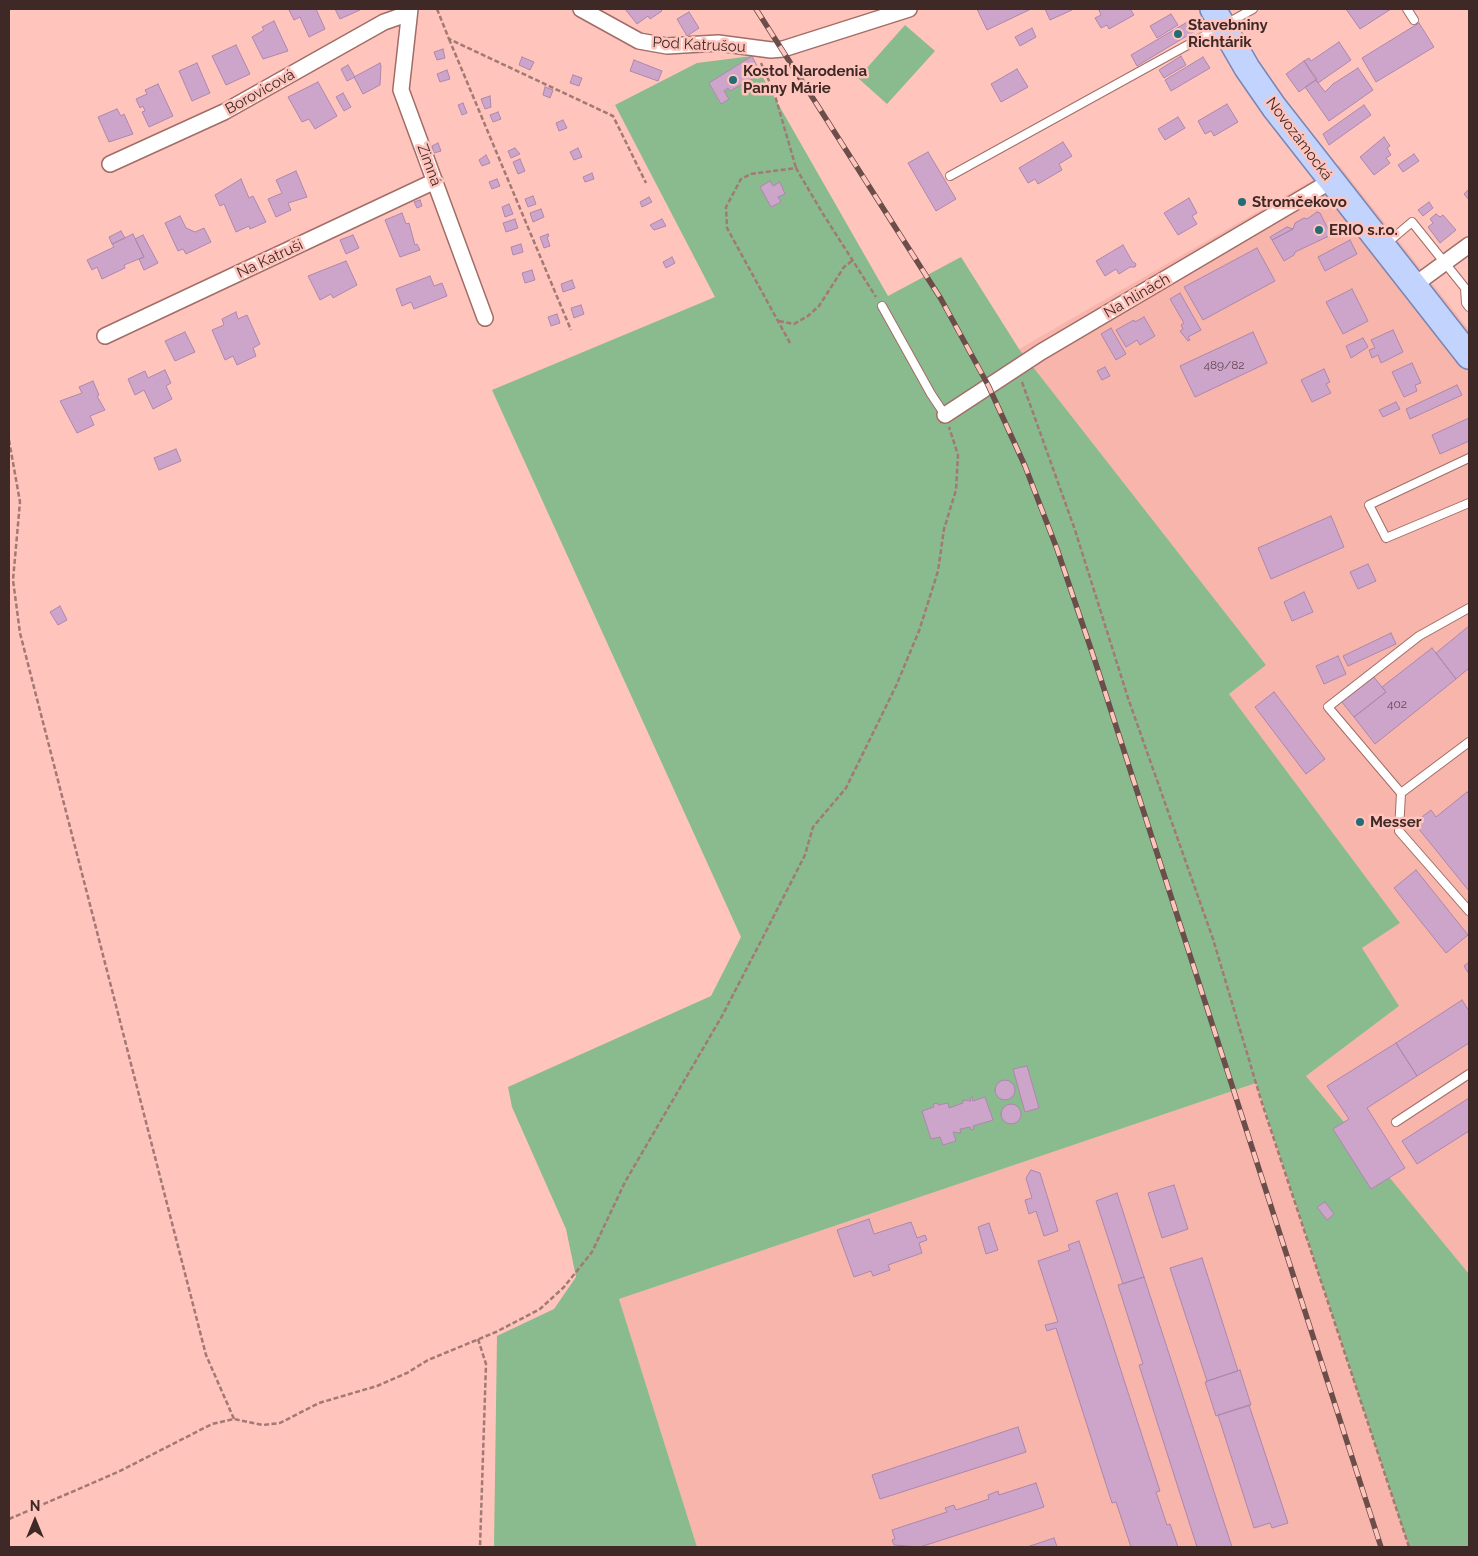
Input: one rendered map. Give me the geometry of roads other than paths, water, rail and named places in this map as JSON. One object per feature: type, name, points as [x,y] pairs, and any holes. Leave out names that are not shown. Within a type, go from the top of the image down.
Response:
[{"type":"main road","name":"Novozámocká","points":[[1218,18],[1268,99],[1469,356]]},
{"type":"street","name":"Pod Katrušou","points":[[581,9],[639,41],[667,46],[718,43],[783,49],[909,9]]},
{"type":"street","name":"Borovicová","points":[[110,164],[224,112],[384,22],[408,11]]},
{"type":"street","name":"Zimná","points":[[408,11],[401,90],[485,318]]},
{"type":"street","name":"Na hlinách","points":[[945,415],[1017,367],[1331,181]]},
{"type":"street","name":"Na Katruši","points":[[105,336],[435,182]]},
{"type":"street","points":[[1413,286],[1469,245]]},
{"type":"lane","points":[[950,176],[1218,18],[1253,9]]},
{"type":"lane","points":[[1407,9],[1414,20]]},
{"type":"lane","points":[[1382,246],[1412,222],[1465,288],[1466,303],[1469,307]]},
{"type":"lane","points":[[882,306],[931,394],[945,415]]},
{"type":"lane","points":[[1469,458],[1369,505],[1386,538],[1469,503]]},
{"type":"lane","points":[[1469,608],[1419,636],[1328,707],[1401,793],[1399,831],[1469,911]]},
{"type":"lane","points":[[1401,793],[1469,742]]},
{"type":"lane","points":[[1396,1122],[1469,1074]]},
{"type":"railway","points":[[756,9],[941,299],[988,385],[1025,466],[1057,549],[1095,661],[1381,1547]]},
{"type":"place","name":"Stavebniny Richtárik","points":[[1178,34]]},
{"type":"place","name":"Kostol Narodenia Panny Márie","points":[[733,80]]},
{"type":"place","name":"Stromčekovo","points":[[1242,202]]},
{"type":"place","name":"ERIO s.r.o.","points":[[1319,230]]},
{"type":"place","name":"Messer","points":[[1360,822]]}]
